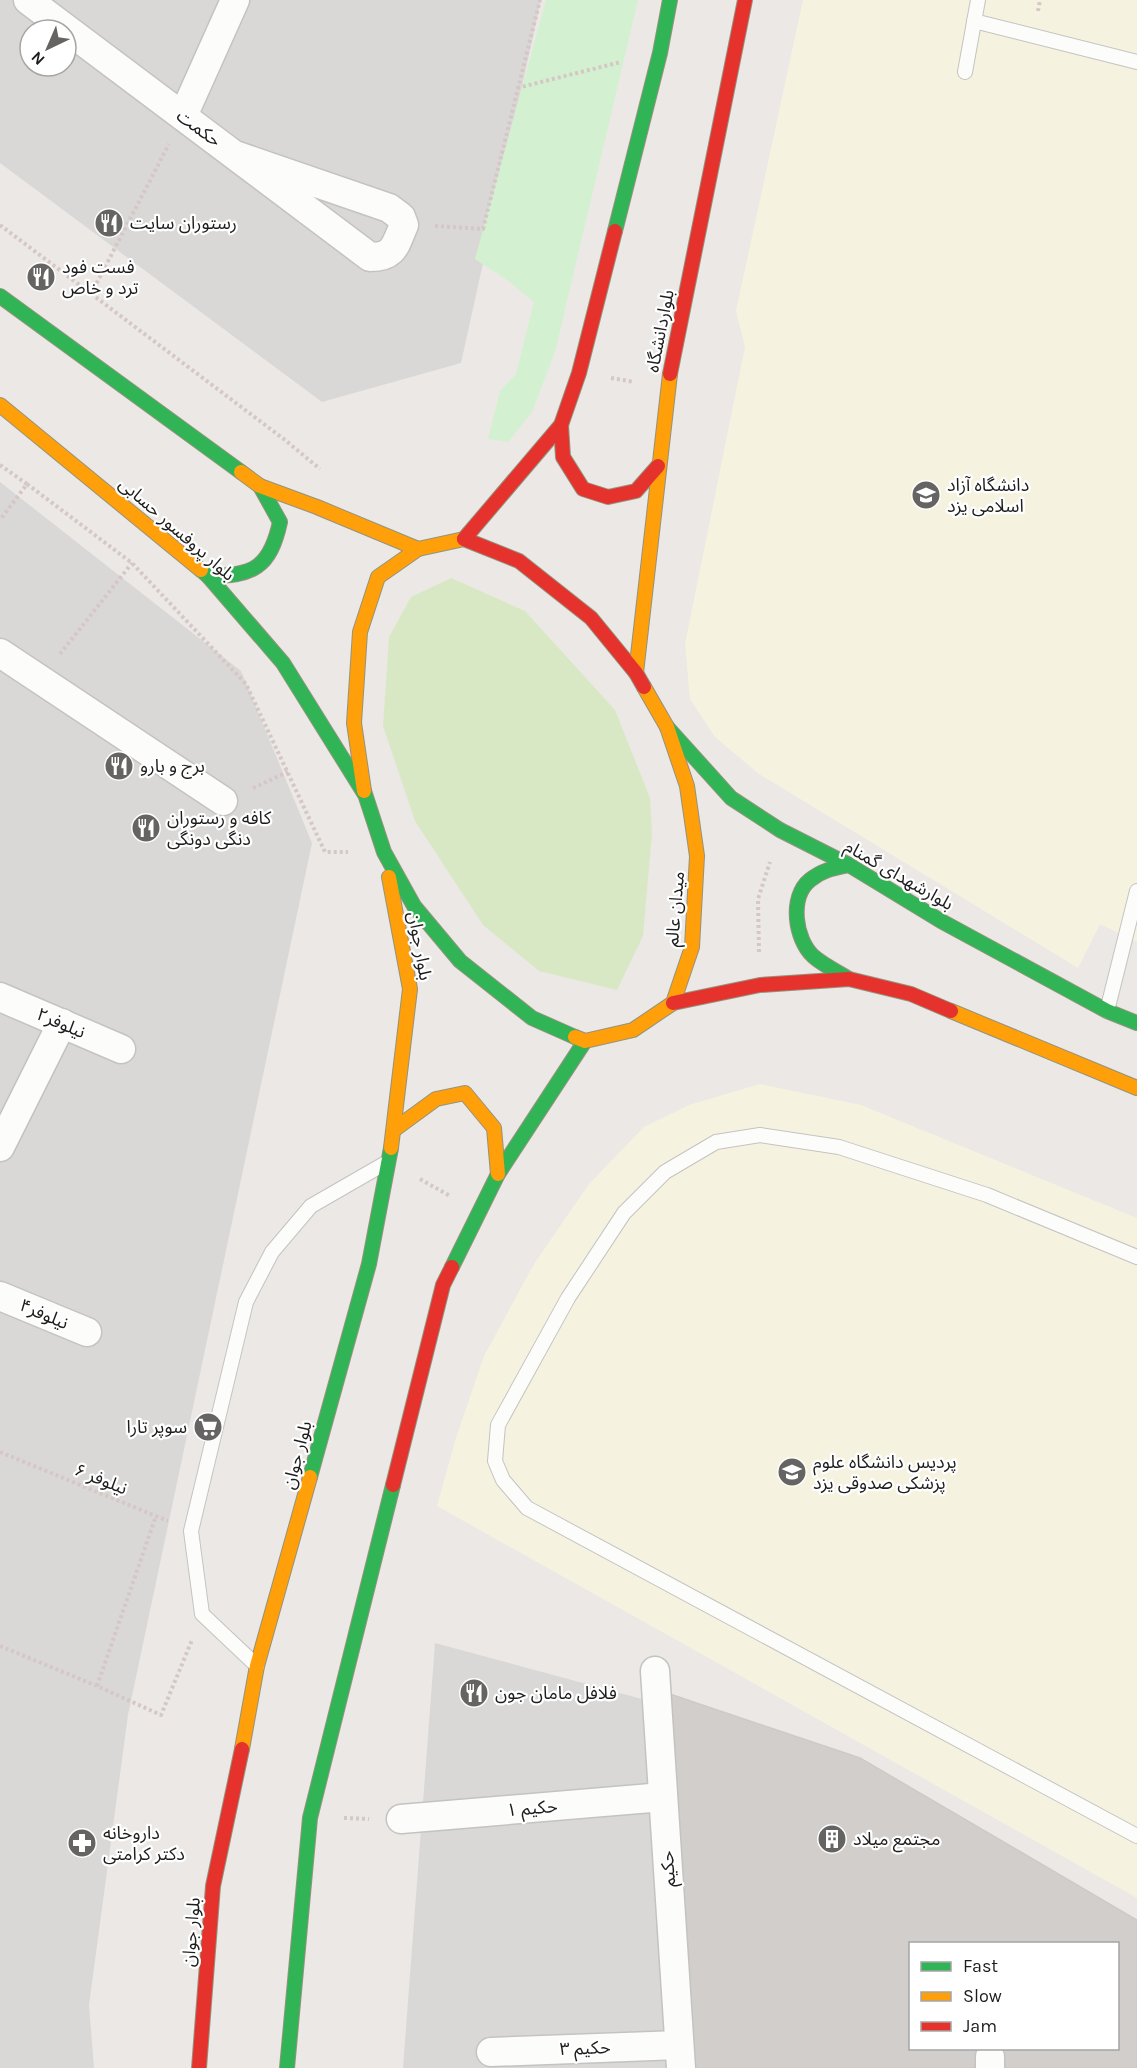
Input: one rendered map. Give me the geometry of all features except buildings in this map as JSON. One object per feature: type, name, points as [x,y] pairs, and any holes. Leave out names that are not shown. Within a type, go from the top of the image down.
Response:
[{"type":"main road","points":[[670,0],[660,53],[579,373],[561,425],[464,539],[418,549],[378,578],[360,632],[354,723],[364,793],[384,852],[414,906],[460,961],[532,1018],[585,1041],[633,1030],[673,1003],[760,986],[849,979],[912,994],[1136,1088]]},
{"type":"main road","name":"بلواردانشگاه","points":[[636,673],[667,388],[745,0]]},
{"type":"main road","points":[[0,296],[260,486],[418,549]]},
{"type":"main road","name":"بلوار پروفسور حسابی","points":[[0,405],[208,576],[283,663],[364,793]]},
{"type":"main road","points":[[561,425],[563,458],[583,489],[608,497],[636,491],[658,466]]},
{"type":"main road","points":[[208,576],[240,575],[256,567],[269,555],[277,539],[280,522],[260,486]]},
{"type":"main road","name":"میدان عالم","points":[[464,539],[519,561],[591,618],[636,673],[667,727],[687,786],[697,856],[692,947],[673,1003]]},
{"type":"main road","name":"بلوارشهدای گمنام","points":[[667,727],[731,798],[780,830],[849,866],[941,921],[1107,1011],[1137,1023]]},
{"type":"main road","name":"بلوار جوان","points":[[199,2068],[213,1886],[257,1666],[369,1264],[394,1130],[410,989],[384,852]]},
{"type":"main road","points":[[849,866],[827,869],[808,881],[797,903],[796,919],[802,939],[813,956],[849,979]]},
{"type":"main road","points":[[287,2068],[310,1818],[443,1285],[498,1174],[585,1041]]},
{"type":"main road","points":[[394,1130],[436,1099],[465,1093],[494,1128],[498,1174]]},
{"type":"street","name":"حکمت","points":[[28,0],[370,257],[384,257],[394,249],[404,225]]},
{"type":"street","points":[[183,116],[235,0]]},
{"type":"street","points":[[235,155],[389,208],[401,217],[404,225]]},
{"type":"street","points":[[0,653],[223,801]]},
{"type":"street","name":"نیلوفر۲","points":[[0,997],[121,1049]]},
{"type":"street","points":[[0,1147],[62,1023]]},
{"type":"street","name":"نیلوفر۴","points":[[0,1296],[87,1332]]},
{"type":"street","name":"حکیم","points":[[655,1671],[680,2056]]},
{"type":"street","name":"حکیم ۱","points":[[401,1819],[663,1797]]},
{"type":"street","name":"حکیم ۳","points":[[491,2052],[680,2056]]},
{"type":"lane","points":[[965,72],[978,0]]},
{"type":"lane","points":[[974,21],[1137,62]]},
{"type":"lane","points":[[1107,1011],[1137,891]]},
{"type":"lane","points":[[1137,1257],[987,1195],[839,1147],[760,1135],[716,1142],[664,1172],[624,1213],[568,1298],[498,1425],[495,1461],[502,1480],[527,1508],[1137,1836]]},
{"type":"lane","points":[[257,1666],[202,1614],[191,1531],[246,1302],[273,1252],[311,1206],[389,1162]]},
{"type":"path","points":[[404,225],[483,229],[540,0]]},
{"type":"path","points":[[517,88],[660,53]]},
{"type":"path","points":[[91,294],[183,116]]},
{"type":"path","points":[[0,225],[321,469]]},
{"type":"path","points":[[579,373],[667,388]]},
{"type":"path","points":[[0,465],[132,563],[246,684],[326,852],[384,852]]},
{"type":"path","points":[[0,520],[27,484]]},
{"type":"path","points":[[40,680],[132,563]]},
{"type":"path","points":[[223,801],[288,772]]},
{"type":"path","points":[[389,1162],[479,1213]]},
{"type":"path","name":"نیلوفر ۶","points":[[0,1452],[191,1531]]},
{"type":"path","points":[[97,1686],[156,1516]]},
{"type":"path","points":[[0,1646],[160,1715],[202,1614]]},
{"type":"path","points":[[310,1818],[401,1819]]},
{"type":"shaded area","points":[[0,0],[541,0],[461,363],[322,402],[0,163]]},
{"type":"shaded area","name":"دانشگاه آزاد اسلامی یزد","points":[[803,0],[1137,0],[1137,942],[1100,924],[1078,968],[759,774],[715,737],[690,699],[685,644],[745,347],[736,311]]},
{"type":"shaded area","points":[[0,482],[241,671],[312,843],[128,1715],[89,2005],[94,2068],[0,2068]]},
{"type":"shaded area","name":"پردیس دانشگاه علوم پزشکی صدوقی یزد","points":[[760,1084],[861,1105],[1137,1218],[1137,1898],[437,1506],[456,1438],[484,1356],[534,1264],[589,1184],[644,1127],[689,1105]]},
{"type":"shaded area","points":[[435,1643],[860,1758],[1137,1920],[1137,2068],[403,2068]]},
{"type":"green space","points":[[546,0],[638,0],[555,352],[532,412],[508,442],[488,439],[500,391],[516,374],[534,302],[507,280],[475,259]]},
{"type":"green space","points":[[451,578],[525,611],[615,710],[650,798],[652,834],[643,936],[617,990],[539,971],[483,925],[415,821],[383,726],[389,637],[411,597]]},
{"type":"traffic: fast","points":[[615,231],[660,53],[670,0]]},
{"type":"traffic: fast","points":[[0,296],[241,472]]},
{"type":"traffic: fast","points":[[208,576],[224,576],[248,571],[265,559],[271,550],[280,522],[260,486]]},
{"type":"traffic: fast","points":[[201,570],[283,663],[364,793]]},
{"type":"traffic: fast","points":[[667,727],[731,798],[780,830],[849,865],[941,921],[1107,1011],[1137,1023]]},
{"type":"traffic: fast","points":[[364,791],[384,852],[414,906],[460,961],[532,1018],[575,1037]]},
{"type":"traffic: fast","points":[[849,865],[833,868],[810,880],[803,887],[797,907],[799,929],[807,949],[813,956],[849,979]]},
{"type":"traffic: fast","points":[[452,1267],[498,1174],[585,1041]]},
{"type":"traffic: fast","points":[[310,1477],[369,1264],[391,1148]]},
{"type":"traffic: fast","points":[[287,2068],[310,1818],[393,1485]]},
{"type":"traffic: slow","points":[[636,673],[670,374]]},
{"type":"traffic: slow","points":[[0,405],[201,570]]},
{"type":"traffic: slow","points":[[241,472],[260,486],[418,549]]},
{"type":"traffic: slow","points":[[364,791],[354,723],[360,632],[378,577],[418,549],[464,539]]},
{"type":"traffic: slow","points":[[575,1037],[585,1041],[633,1030],[673,1003],[692,947],[697,856],[687,786],[667,727],[644,687]]},
{"type":"traffic: slow","points":[[389,877],[410,989],[391,1148]]},
{"type":"traffic: slow","points":[[951,1011],[1137,1088]]},
{"type":"traffic: slow","points":[[395,1129],[436,1099],[465,1093],[494,1128],[498,1174]]},
{"type":"traffic: slow","points":[[242,1749],[257,1666],[310,1477]]},
{"type":"traffic: jam","points":[[670,374],[745,0]]},
{"type":"traffic: jam","points":[[464,539],[561,425],[579,373],[615,231]]},
{"type":"traffic: jam","points":[[561,425],[563,457],[583,489],[608,497],[636,491],[658,466]]},
{"type":"traffic: jam","points":[[464,539],[519,561],[591,618],[636,673],[644,687]]},
{"type":"traffic: jam","points":[[673,1003],[760,985],[849,979],[911,994],[951,1011]]},
{"type":"traffic: jam","points":[[393,1485],[443,1285],[452,1267]]},
{"type":"traffic: jam","points":[[199,2068],[213,1886],[242,1749]]},
{"type":"place","name":"رستوران سایت","points":[[109,223]]},
{"type":"place","name":"فست فود ترد و خاص","points":[[41,277]]},
{"type":"place","name":"دانشگاه آزاد اسلامی یزد","points":[[926,495]]},
{"type":"place","name":"برج و بارو","points":[[119,766]]},
{"type":"place","name":"کافه و رستوران دنگی دونگی","points":[[146,828]]},
{"type":"place","name":"سوپر تارا","points":[[208,1427]]},
{"type":"place","name":"پردیس دانشگاه علوم پزشکی صدوقی یزد","points":[[792,1472]]},
{"type":"place","name":"فلافل مامان جون","points":[[474,1693]]},
{"type":"place","name":"مجتمع میلاد","points":[[832,1839]]},
{"type":"place","name":"داروخانه دکتر کرامتی","points":[[82,1843]]}]
